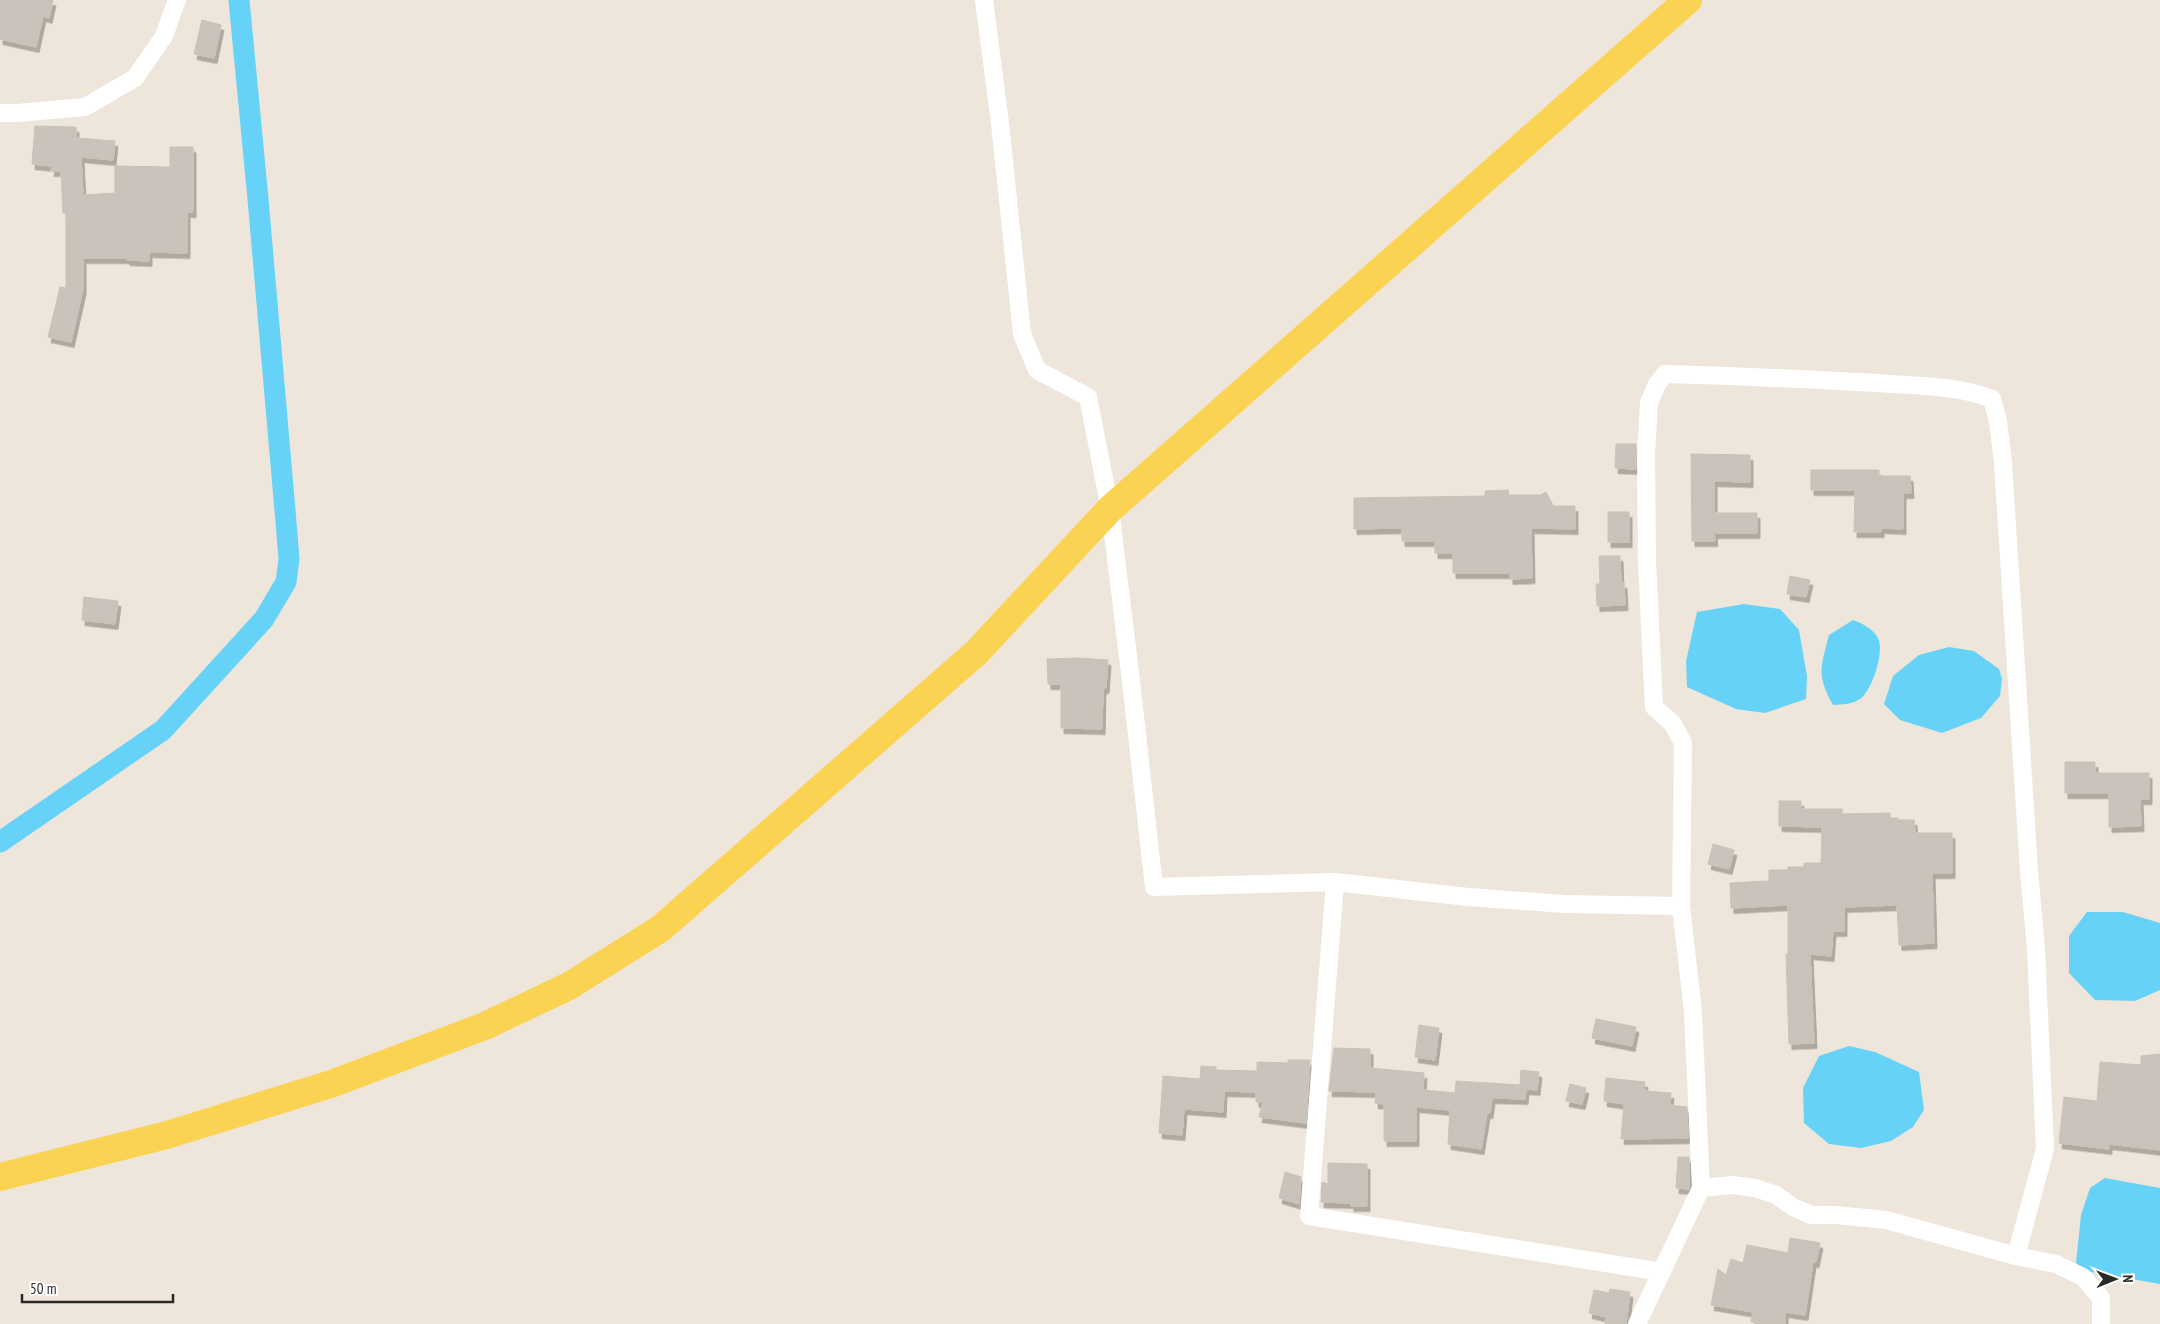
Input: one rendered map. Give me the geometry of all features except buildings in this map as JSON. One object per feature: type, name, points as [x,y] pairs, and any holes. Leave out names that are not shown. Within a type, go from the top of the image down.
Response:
[{"type":"main road","points":[[0,1177],[166,1134],[330,1084],[485,1026],[569,986],[660,930],[977,652],[1110,510],[1688,0]]},
{"type":"street","points":[[0,112],[18,113],[85,107],[135,78],[164,36],[177,0]]},
{"type":"street","points":[[984,0],[1000,123],[1022,334],[1037,370],[1088,397],[1110,510],[1154,887],[1335,882],[1468,897],[1564,904],[1682,906]]},
{"type":"street","points":[[1638,1324],[1701,1188],[1693,1012],[1682,906],[1683,743],[1673,724],[1654,707],[1647,562],[1646,454],[1649,403],[1657,384],[1666,374],[1785,378],[1974,392],[1992,399],[1998,421],[2003,463],[2029,871],[2036,949],[2044,1104],[2044,1149],[2016,1256]]},
{"type":"street","points":[[1335,882],[1309,1216],[1662,1272]]},
{"type":"street","points":[[1701,1188],[1732,1185],[1755,1188],[1776,1195],[1793,1208],[1811,1215],[1836,1215],[1886,1220],[2016,1256],[2056,1264],[2083,1277],[2101,1298],[2101,1324]]},
{"type":"water","points":[[1744,604],[1780,609],[1799,630],[1807,676],[1806,699],[1765,713],[1736,709],[1687,687],[1686,661],[1697,612]]},
{"type":"water","points":[[1853,620],[1870,629],[1878,638],[1880,644],[1879,661],[1873,680],[1865,695],[1857,701],[1833,705],[1822,678],[1822,663],[1829,635]]},
{"type":"water","points":[[1949,647],[1974,651],[1999,669],[2002,679],[2000,696],[1981,718],[1942,733],[1900,720],[1884,704],[1893,676],[1919,655]]},
{"type":"water","points":[[2087,912],[2123,912],[2160,923],[2160,990],[2135,1001],[2095,1000],[2069,973],[2069,936]]},
{"type":"water","points":[[1849,1046],[1875,1052],[1919,1072],[1924,1110],[1913,1127],[1891,1141],[1861,1148],[1829,1144],[1804,1123],[1803,1088],[1819,1056]]},
{"type":"water","points":[[2105,1178],[2160,1188],[2160,1284],[2086,1271],[2076,1263],[2081,1215],[2090,1188]]},
{"type":"waterway","points":[[0,842],[163,730],[264,619],[286,582],[289,559],[239,0]]}]
